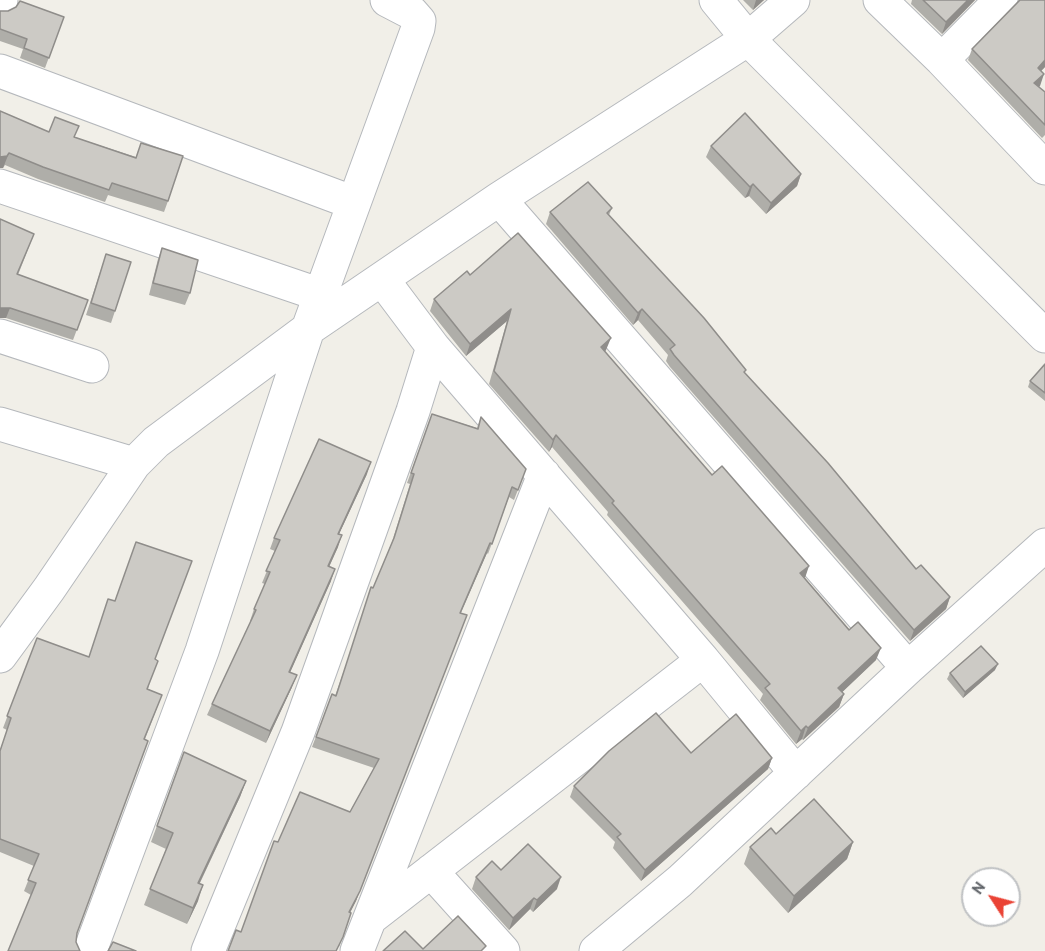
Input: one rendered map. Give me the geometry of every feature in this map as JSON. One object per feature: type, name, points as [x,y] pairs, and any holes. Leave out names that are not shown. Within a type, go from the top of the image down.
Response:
[{"type":"street","points":[[90,951],[202,651],[308,329],[418,28],[418,21],[412,13],[387,0]]},
{"type":"street","points":[[716,0],[748,39],[1045,336]]},
{"type":"street","points":[[0,656],[49,589],[134,464],[156,442],[308,329],[499,200],[748,39],[793,0]]},
{"type":"street","points":[[880,0],[942,60],[1045,168]]},
{"type":"street","points":[[942,60],[1001,0]]},
{"type":"street","points":[[0,71],[354,204]]},
{"type":"street","points":[[0,186],[321,295]]},
{"type":"street","points":[[499,200],[908,668]]},
{"type":"street","points":[[382,279],[433,347],[703,660],[796,773]]},
{"type":"street","points":[[0,336],[92,366]]},
{"type":"street","points":[[208,951],[298,732],[413,411],[433,347]]},
{"type":"street","points":[[0,424],[134,464]]},
{"type":"street","points":[[357,951],[544,475]]},
{"type":"street","points":[[596,951],[680,881],[908,668],[1045,545]]},
{"type":"street","points":[[370,919],[703,660]]},
{"type":"street","points":[[431,871],[503,951]]},
{"type":"building","points":[[923,0],[968,0],[946,22]]},
{"type":"building","points":[[1020,0],[1045,0],[1045,60],[1038,68],[1044,74],[1034,83],[1045,92],[1045,125],[972,49]]},
{"type":"building","points":[[20,1],[64,17],[49,58],[24,48],[27,39],[0,29],[0,11],[8,11],[16,7]]},
{"type":"building","points":[[0,111],[49,132],[55,117],[79,126],[74,137],[136,158],[141,143],[183,156],[168,201],[112,183],[109,190],[9,153],[7,156],[0,157]]},
{"type":"building","points":[[745,113],[801,174],[771,203],[753,184],[750,187],[711,146]]},
{"type":"building","points":[[588,182],[612,208],[607,213],[704,318],[746,370],[744,372],[828,463],[916,569],[921,565],[950,597],[914,630],[674,355],[670,349],[675,345],[642,309],[638,313],[550,212]]},
{"type":"building","points":[[0,219],[34,234],[17,274],[88,300],[77,330],[10,308],[0,308]]},
{"type":"building","points":[[518,233],[611,338],[601,347],[712,475],[722,466],[809,566],[800,573],[849,630],[858,622],[881,648],[838,688],[844,694],[808,728],[806,726],[801,731],[765,688],[770,684],[612,503],[614,501],[556,435],[553,440],[494,371],[511,309],[470,344],[434,299],[467,271],[470,275]]},
{"type":"building","points":[[162,248],[198,260],[190,293],[153,283]]},
{"type":"building","points":[[106,254],[131,262],[115,311],[91,303]]},
{"type":"building","points":[[1045,364],[1045,393],[1030,381]]},
{"type":"building","points":[[432,414],[478,429],[481,417],[526,469],[518,490],[512,487],[492,544],[490,543],[460,613],[467,615],[360,891],[349,912],[351,913],[343,937],[336,951],[228,951],[236,930],[241,932],[274,841],[278,842],[300,792],[350,812],[379,759],[316,737],[332,694],[336,696],[371,587],[373,588],[394,538],[414,474],[411,473]]},
{"type":"building","points":[[319,439],[371,462],[338,534],[342,535],[328,566],[335,569],[289,672],[297,675],[270,731],[212,704],[256,610],[254,609],[270,572],[266,571],[280,540],[274,538]]},
{"type":"building","points":[[136,542],[192,561],[155,659],[158,661],[147,689],[162,695],[144,739],[148,741],[77,933],[76,942],[80,951],[8,951],[36,883],[28,880],[39,854],[0,839],[0,751],[11,718],[7,716],[37,638],[89,657],[108,599],[115,601]]},
{"type":"building","points":[[981,646],[998,664],[965,692],[950,673]]},
{"type":"building","points":[[656,713],[691,753],[736,714],[772,758],[645,870],[617,837],[621,834],[574,786],[609,751]]},
{"type":"building","points":[[184,752],[246,781],[198,883],[203,885],[193,908],[150,889],[173,833],[157,826]]},
{"type":"building","points":[[814,799],[853,842],[794,896],[750,847],[771,828],[776,834]]},
{"type":"building","points":[[528,844],[561,877],[537,900],[534,898],[513,918],[476,877],[492,861],[501,870]]},
{"type":"building","points":[[458,916],[486,946],[481,951],[383,951],[405,931],[423,949]]},
{"type":"building","points":[[113,942],[136,951],[108,951]]}]
